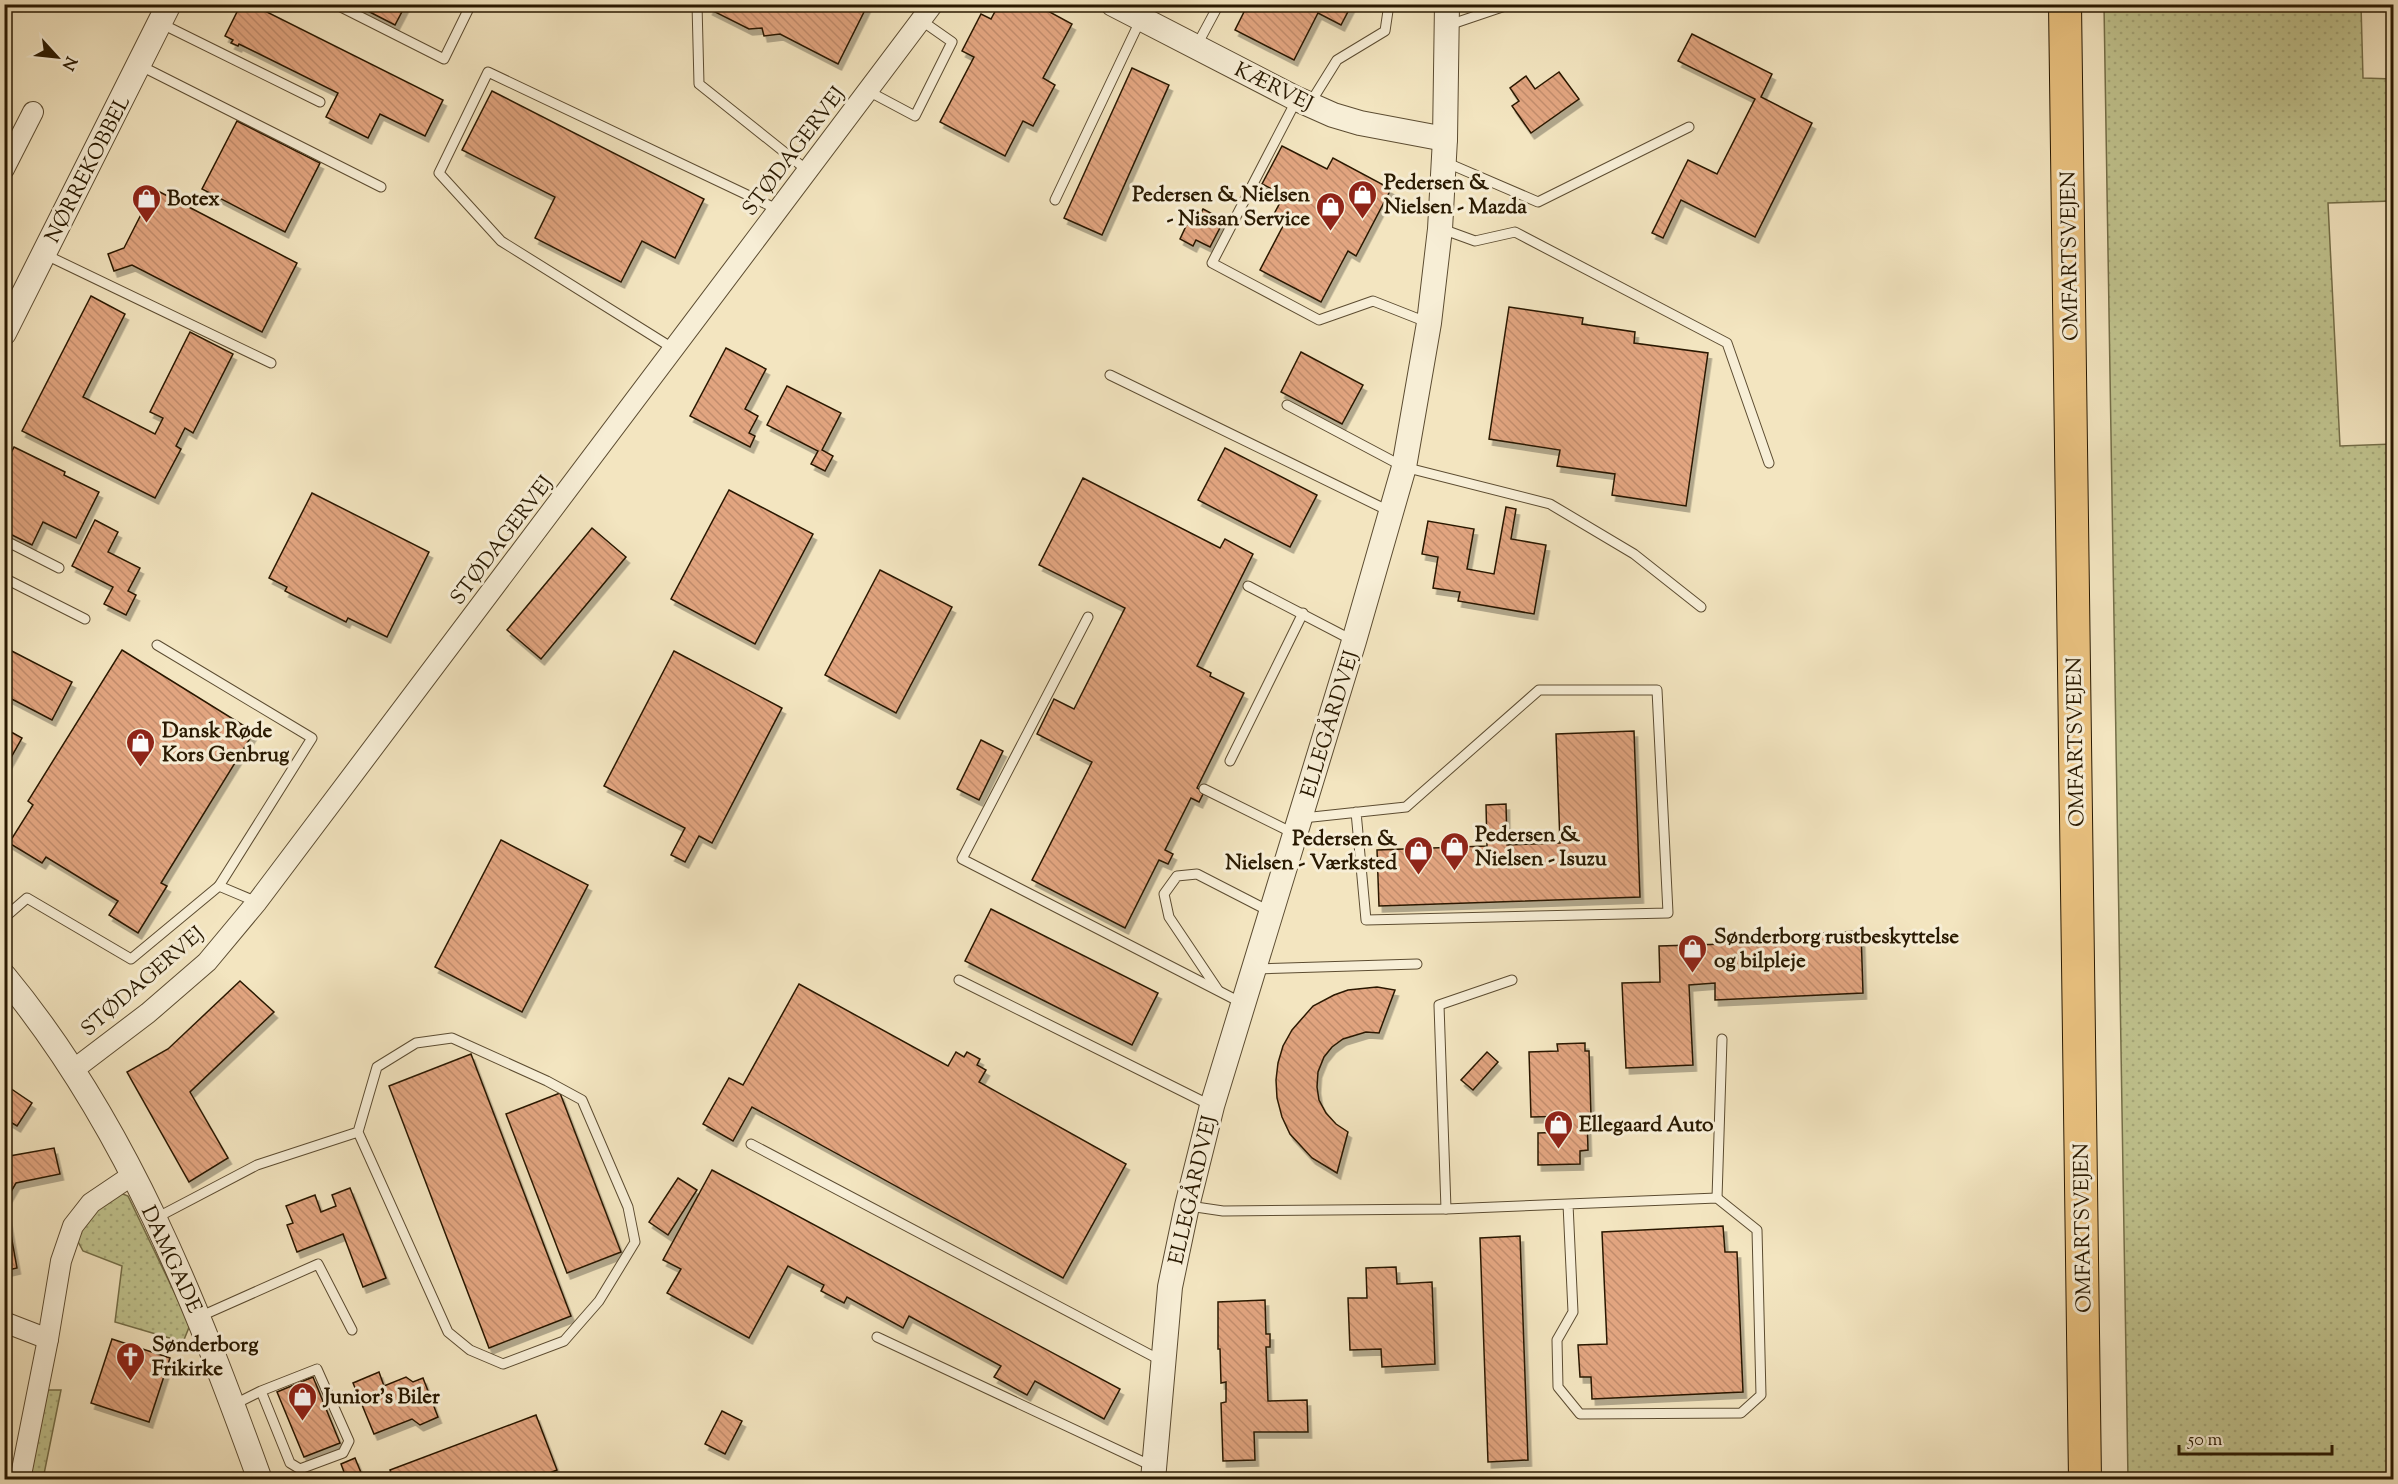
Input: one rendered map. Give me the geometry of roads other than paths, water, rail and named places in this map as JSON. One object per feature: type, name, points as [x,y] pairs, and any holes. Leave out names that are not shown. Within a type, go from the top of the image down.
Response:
[{"type":"highway","name":"OMFARTSVEJEN","points":[[2066,4],[2085,1479]]},
{"type":"street","name":"KÆRVEJ","points":[[1113,4],[1144,12],[1196,47],[1303,102],[1445,150]]},
{"type":"street","name":"STØDAGERVEJ","points":[[73,1071],[148,1013],[207,962],[257,902],[927,13]]},
{"type":"street","name":"NØRREKOBBEL","points":[[4,333],[164,14]]},
{"type":"street","name":"ELLEGÅRDVEJ","points":[[1153,1473],[1170,1287],[1187,1206],[1212,1106],[1242,1003],[1354,641],[1404,467],[1429,323],[1440,229],[1445,150],[1447,15]]},
{"type":"street","points":[[4,169],[33,112]]},
{"type":"street","name":"DAMGADE","points":[[4,976],[73,1071],[134,1173],[199,1317],[260,1479]]},
{"type":"street","points":[[20,1479],[61,1261],[73,1226],[90,1203],[134,1173]]},
{"type":"street","points":[[4,1322],[48,1339]]},
{"type":"lane","points":[[335,4],[444,58],[471,4]]},
{"type":"lane","points":[[697,4],[699,84],[808,171]]},
{"type":"lane","points":[[1196,47],[1219,4]]},
{"type":"lane","points":[[1389,4],[1385,31],[1337,60],[1303,102],[1212,263],[1319,320],[1373,301],[1429,323]]},
{"type":"lane","points":[[1447,15],[1510,5]]},
{"type":"lane","points":[[1055,200],[1144,12]]},
{"type":"lane","points":[[868,91],[915,116],[952,42],[927,13]]},
{"type":"lane","points":[[164,14],[320,102]]},
{"type":"lane","points":[[139,65],[381,187]]},
{"type":"lane","points":[[674,349],[501,241],[439,173],[488,72],[779,210]]},
{"type":"lane","points":[[1445,150],[1538,202],[1689,127]]},
{"type":"lane","points":[[1440,229],[1475,241],[1515,232],[1727,343],[1769,463]]},
{"type":"lane","points":[[44,254],[271,363]]},
{"type":"lane","points":[[1110,375],[1391,513]]},
{"type":"lane","points":[[1287,405],[1404,467],[1550,504],[1634,554],[1701,607]]},
{"type":"lane","points":[[4,540],[59,568]]},
{"type":"lane","points":[[4,578],[85,619]]},
{"type":"lane","points":[[1248,586],[1354,641]]},
{"type":"lane","points":[[1230,761],[1303,613]]},
{"type":"lane","points":[[1088,617],[962,859],[1242,1003]]},
{"type":"lane","points":[[4,918],[27,898],[131,959],[219,886],[312,738],[157,645]]},
{"type":"lane","points":[[1204,789],[1298,826],[1356,812],[1406,807],[1539,690],[1658,690],[1668,913],[1366,920],[1356,812]]},
{"type":"lane","points":[[1219,991],[1169,917],[1164,894],[1177,876],[1197,874],[1271,912]]},
{"type":"lane","points":[[219,886],[257,902]]},
{"type":"lane","points":[[1254,969],[1417,964]]},
{"type":"lane","points":[[958,980],[1212,1106]]},
{"type":"lane","points":[[1446,1209],[1439,1005],[1512,980]]},
{"type":"lane","points":[[452,1038],[582,1100],[628,1207],[635,1242],[599,1301],[564,1341],[503,1364],[470,1350],[448,1332],[358,1132],[377,1067],[416,1043],[452,1038]]},
{"type":"lane","points":[[1717,1198],[1722,1039]]},
{"type":"lane","points":[[154,1220],[257,1165],[358,1132]]},
{"type":"lane","points":[[751,1144],[1162,1361]]},
{"type":"lane","points":[[1187,1206],[1224,1211],[1446,1209],[1568,1204],[1717,1198],[1757,1230],[1761,1395],[1741,1413],[1580,1414],[1557,1387],[1557,1340],[1573,1312],[1568,1204]]},
{"type":"lane","points":[[199,1317],[318,1264],[352,1330]]},
{"type":"lane","points":[[876,1337],[1153,1473]]},
{"type":"lane","points":[[233,1405],[261,1391],[317,1369],[349,1441],[343,1453],[300,1469],[290,1463],[261,1391]]},
{"type":"lane","points":[[1720,1479],[1794,1479]]},
{"type":"place","name":"Pedersen & Nielsen - Mazda","points":[[1363,220]]},
{"type":"place","name":"Botex","points":[[146,224]]},
{"type":"place","name":"Pedersen & Nielsen - Nissan Service","points":[[1331,232]]},
{"type":"place","name":"Dansk Røde Kors Genbrug","points":[[141,768]]},
{"type":"place","name":"Pedersen & Nielsen - Isuzu","points":[[1454,872]]},
{"type":"place","name":"Pedersen & Nielsen - Værksted","points":[[1418,876]]},
{"type":"place","name":"Sønderborg rustbeskyttelse og bilpleje","points":[[1693,974]]},
{"type":"place","name":"Ellegaard Auto","points":[[1558,1150]]},
{"type":"place","name":"Sønderborg Frikirke","points":[[131,1382]]},
{"type":"place","name":"Junior's Biler","points":[[303,1422]]}]
